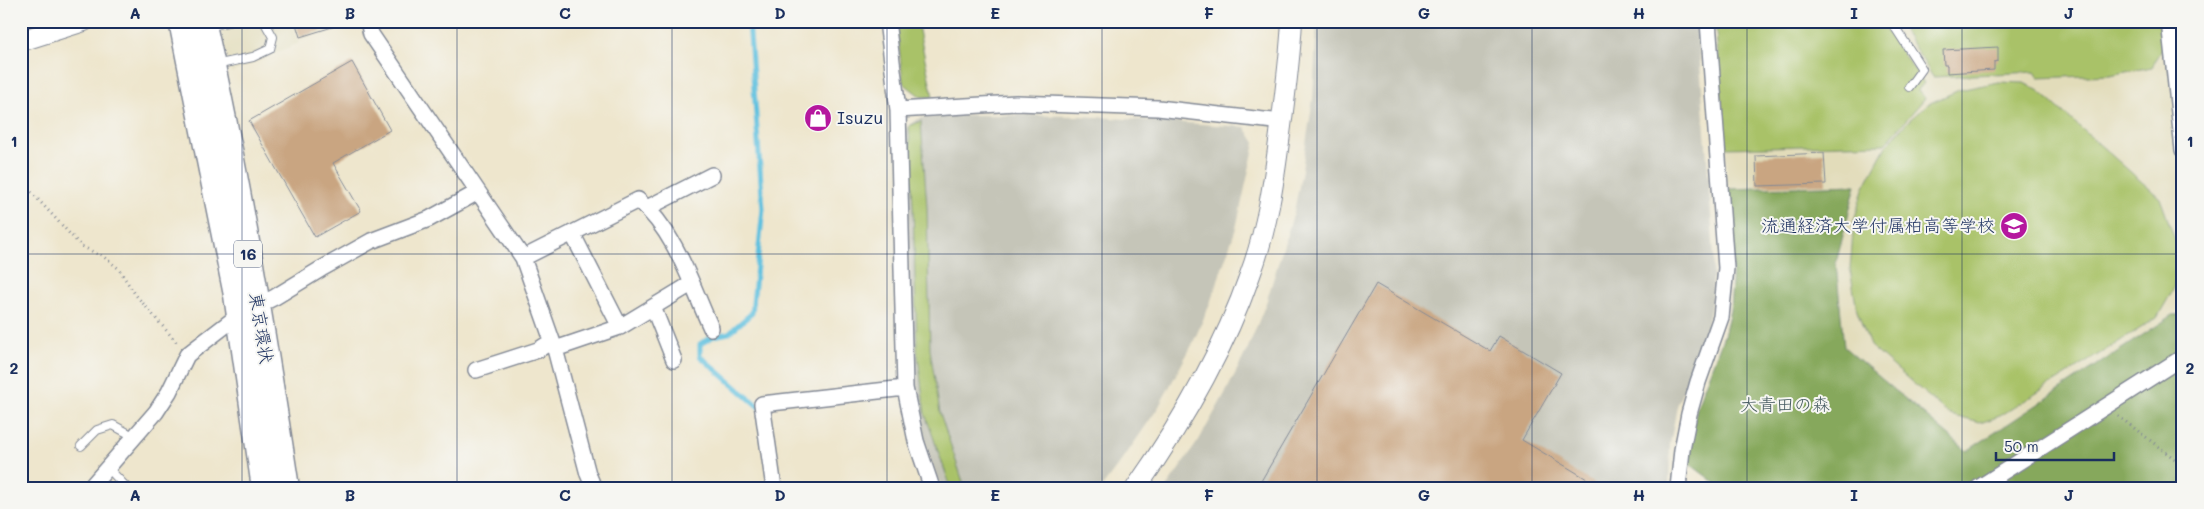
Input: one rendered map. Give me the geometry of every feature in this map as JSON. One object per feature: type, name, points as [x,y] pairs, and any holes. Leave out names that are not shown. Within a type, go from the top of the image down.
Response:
[{"type":"highway","name":"東京環状","points":[[196,24],[212,66],[223,112],[249,311],[265,488]]},
{"type":"highway","name":"東京環状","points":[[196,24],[210,152],[249,311],[286,488]]},
{"type":"street","points":[[21,41],[84,21]]},
{"type":"street","points":[[368,21],[371,34],[522,258],[554,345],[588,474],[594,488]]},
{"type":"street","points":[[887,21],[898,110],[905,388],[916,441],[932,488]]},
{"type":"street","points":[[1136,488],[1192,402],[1231,326],[1251,273],[1267,214],[1282,122],[1290,64],[1292,21]]},
{"type":"street","points":[[1678,488],[1682,450],[1689,414],[1698,382],[1722,317],[1726,268],[1708,21]]},
{"type":"street","points":[[2169,21],[2183,150]]},
{"type":"street","points":[[898,110],[1016,103],[1202,111],[1282,122]]},
{"type":"street","points":[[646,208],[712,175]]},
{"type":"street","points":[[90,488],[156,412],[169,392],[187,354],[249,311],[371,241],[429,219],[478,192]]},
{"type":"street","points":[[522,258],[638,200],[669,235],[712,328]]},
{"type":"street","points":[[572,233],[620,327]]},
{"type":"street","points":[[476,370],[554,345],[620,327],[692,284]]},
{"type":"street","points":[[653,307],[674,360]]},
{"type":"street","points":[[1978,488],[2183,357]]},
{"type":"street","points":[[774,488],[762,404],[905,388]]},
{"type":"lane","points":[[196,24],[232,21]]},
{"type":"lane","points":[[212,66],[253,57],[270,49],[273,37],[264,21]]},
{"type":"lane","points":[[1891,21],[1922,69],[1909,87]]},
{"type":"lane","points":[[81,446],[97,430],[113,425],[135,437]]},
{"type":"lane","points":[[108,468],[127,488]]},
{"type":"path","points":[[21,181],[81,246],[104,257],[118,268],[135,294],[187,354]]},
{"type":"path","points":[[2106,406],[2183,465]]},
{"type":"shaded area","points":[[218,21],[289,21],[299,43],[231,73]]},
{"type":"shaded area","points":[[291,21],[349,21],[300,41]]},
{"type":"shaded area","points":[[1317,21],[1697,21],[1714,257],[1712,298],[1707,327],[1677,406],[1670,444],[1669,488],[1166,488],[1199,440],[1227,390],[1248,348],[1266,303],[1294,212],[1301,176],[1313,99]]},
{"type":"shaded area","name":"流通経済大学付属柏高等学校","points":[[1715,21],[2165,21],[2183,176],[2183,308],[1967,451],[1844,348],[1836,263],[1855,185],[1728,189]]},
{"type":"shaded area","points":[[970,115],[1080,116],[1245,127],[1255,143],[1236,228],[1209,306],[1192,345],[1158,408],[1101,488],[942,488],[932,464],[917,410],[913,380],[905,131],[909,125],[920,118]]},
{"type":"green space","points":[[896,21],[917,21],[933,97],[921,97],[903,83]]},
{"type":"green space","points":[[1715,21],[1879,21],[1924,83],[1918,90],[1925,98],[1885,144],[1726,148]]},
{"type":"green space","points":[[1898,21],[2161,21],[2163,48],[2152,67],[2110,75],[2039,78],[2035,72],[1933,77]]},
{"type":"green space","points":[[2174,21],[2183,21],[2183,107]]},
{"type":"green space","points":[[1999,82],[2024,83],[2039,91],[2160,198],[2177,245],[2174,288],[2157,318],[2000,416],[1980,423],[1950,415],[1870,346],[1857,311],[1850,269],[1854,221],[1863,189],[1886,146],[1907,122],[1928,104],[1959,90]]},
{"type":"green space","points":[[921,121],[927,207],[930,349],[940,413],[965,488],[951,488],[925,414],[917,349],[909,126]]},
{"type":"green space","name":"大青田の森","points":[[1856,185],[1836,263],[1844,347],[1967,451],[2173,315],[2183,314],[2183,488],[1722,488],[1687,462],[1697,406],[1724,335],[1730,310],[1733,268],[1728,189]]},
{"type":"building","points":[[295,21],[342,21],[342,24],[300,37]]},
{"type":"building","points":[[1998,47],[1998,61],[1994,62],[1994,70],[1947,73],[1947,65],[1944,65],[1943,50]]},
{"type":"building","points":[[352,62],[390,130],[333,163],[361,211],[315,237],[249,121]]},
{"type":"building","points":[[1824,153],[1826,184],[1757,186],[1756,156]]},
{"type":"building","points":[[1376,284],[1490,351],[1499,336],[1561,373],[1522,440],[1602,488],[1257,488]]},
{"type":"waterway","points":[[749,21],[763,209],[752,313],[729,333],[714,336],[700,344],[700,356],[759,407]]},
{"type":"place","name":"Isuzu","points":[[818,118]]},
{"type":"place","name":"流通経済大学付属柏高等学校","points":[[2014,226]]}]
